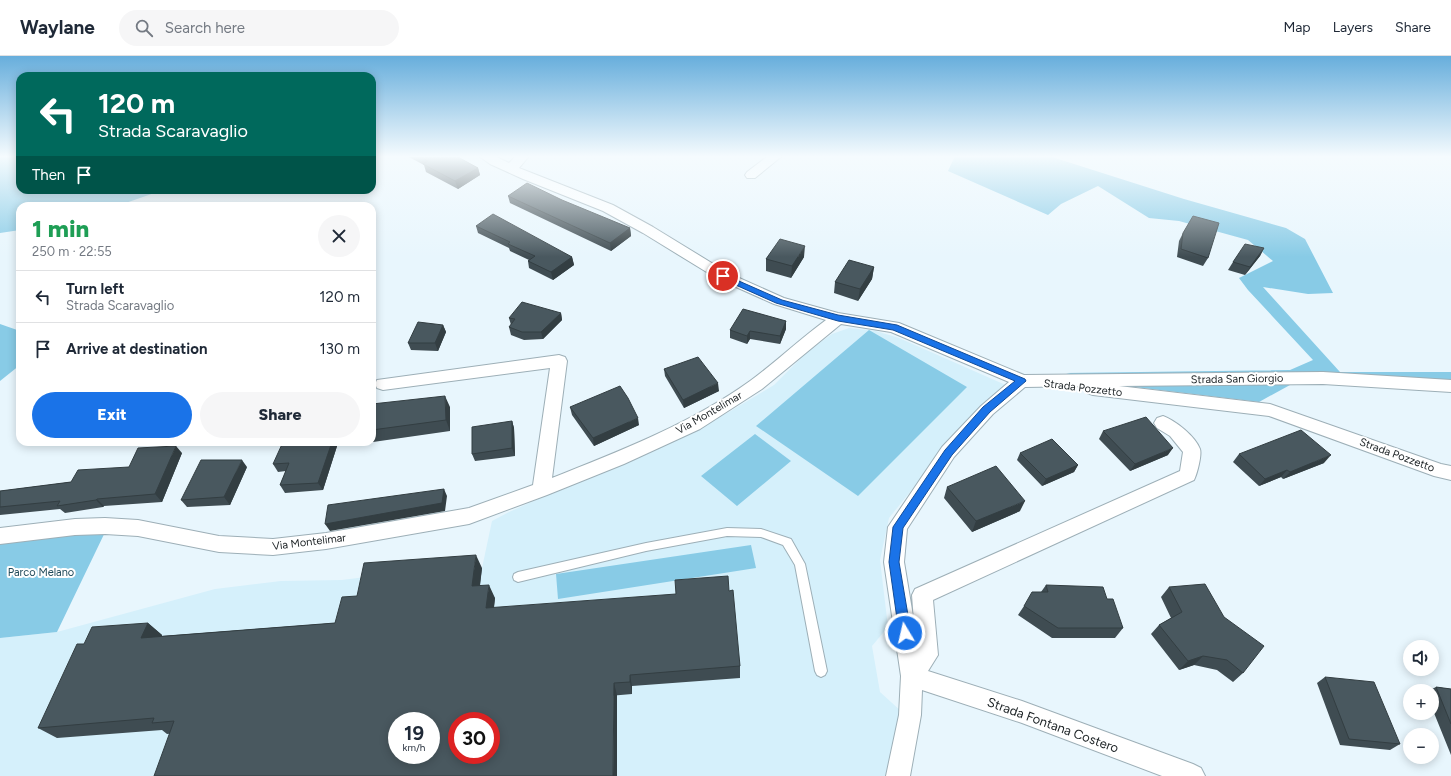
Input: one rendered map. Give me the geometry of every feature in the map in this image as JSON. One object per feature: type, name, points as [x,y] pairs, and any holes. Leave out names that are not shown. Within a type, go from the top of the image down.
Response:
[{"type":"street","points":[[562,190],[608,208],[648,230],[723,276],[779,301],[838,318],[894,327],[1022,381],[987,410],[948,452],[898,527],[894,562],[912,676],[910,715],[898,776]]},
{"type":"street","name":"Via Montelimar","points":[[0,536],[75,527],[108,526],[138,528],[219,544],[273,547],[326,541],[470,516],[541,490],[618,459],[694,424],[756,385],[800,347],[838,318]]},
{"type":"street","points":[[383,384],[559,361],[541,490]]},
{"type":"street","name":"Strada San Giorgio","points":[[1022,381],[1323,378],[1451,386]]},
{"type":"street","name":"Strada Pozzetto","points":[[1022,381],[1270,410],[1440,471],[1451,473]]},
{"type":"street","points":[[912,676],[927,655],[922,595],[1188,475],[1192,451],[1176,431],[1163,423]]},
{"type":"street","name":"Strada Fontana Costero","points":[[912,676],[1022,712],[1193,776]]},
{"type":"lane","points":[[518,577],[646,547],[727,532],[761,533],[788,542],[800,564],[821,671]]},
{"type":"shaded area","points":[[849,328],[876,331],[899,338],[1008,386],[944,450],[889,518],[880,560],[888,627],[872,646],[880,692],[902,712],[885,776],[0,776],[0,638],[57,632],[215,589],[281,581],[342,580],[373,576],[482,568],[492,521],[509,512],[678,437],[729,412],[774,385],[807,352],[832,334]]},
{"type":"green space","points":[[0,190],[16,190],[16,194],[152,194],[128,202],[16,202],[16,231],[0,233]]},
{"type":"green space","points":[[990,190],[1091,190],[1061,204],[1048,215]]},
{"type":"green space","points":[[1104,190],[1154,190],[1286,228],[1305,239],[1333,293],[1308,294],[1263,287],[1340,372],[1451,372],[1451,380],[1310,374],[1259,402],[1126,386],[1066,373],[1290,370],[1313,360],[1248,290],[1239,278],[1273,261],[1248,240],[1179,221],[1149,218]]},
{"type":"green space","points":[[0,324],[16,330],[16,368],[0,381]]},
{"type":"green space","points":[[869,330],[967,387],[858,496],[756,426]]},
{"type":"green space","points":[[755,434],[791,461],[737,506],[701,476]]},
{"type":"green space","name":"Parco Melano","points":[[108,526],[57,632],[0,638],[0,536]]},
{"type":"green space","points":[[751,545],[756,568],[558,599],[556,574]]},
{"type":"building","points":[[517,190],[541,190],[630,228],[610,243],[508,196]]},
{"type":"building","points":[[493,214],[572,257],[551,272],[528,261],[535,256],[508,244],[510,242],[476,226]]},
{"type":"building","points":[[1193,216],[1219,223],[1208,258],[1181,249],[1183,233]]},
{"type":"building","points":[[780,239],[805,246],[792,266],[766,259]]},
{"type":"building","points":[[1245,244],[1264,248],[1250,267],[1233,262]]},
{"type":"building","points":[[849,260],[874,267],[860,289],[835,282]]},
{"type":"building","points":[[522,302],[561,313],[541,332],[522,332],[509,327],[515,319],[509,318]]},
{"type":"building","points":[[743,309],[786,321],[780,336],[750,331],[747,336],[730,330]]},
{"type":"building","points":[[418,322],[443,325],[435,343],[408,343]]},
{"type":"building","points":[[698,357],[718,383],[683,400],[664,369]]},
{"type":"building","points":[[620,386],[638,418],[593,438],[570,407]]},
{"type":"building","points":[[445,396],[446,420],[376,429],[376,404]]},
{"type":"building","points":[[1146,417],[1173,448],[1135,464],[1103,431]]},
{"type":"building","points":[[512,421],[512,448],[472,454],[472,427]]},
{"type":"building","points":[[1301,430],[1331,455],[1290,472],[1287,470],[1265,479],[1239,454]]},
{"type":"building","points":[[1052,439],[1078,465],[1046,479],[1020,453]]},
{"type":"building","points":[[176,446],[155,494],[97,499],[57,506],[60,501],[0,507],[0,491],[71,482],[78,470],[129,467],[138,448]]},
{"type":"building","points":[[281,446],[331,446],[318,483],[280,485],[289,463],[273,464]]},
{"type":"building","points":[[201,460],[242,460],[224,497],[181,500]]},
{"type":"building","points":[[996,466],[1025,501],[976,521],[947,487]]},
{"type":"building","points":[[444,489],[442,503],[325,524],[328,505]]},
{"type":"building","points":[[476,555],[472,586],[489,585],[486,608],[676,594],[675,580],[728,576],[729,591],[733,590],[740,666],[630,675],[630,682],[614,683],[613,776],[154,776],[174,721],[152,723],[154,718],[38,728],[77,644],[84,644],[92,627],[148,623],[141,638],[335,623],[342,597],[357,596],[364,563]]},
{"type":"building","points":[[1205,584],[1224,617],[1264,646],[1243,673],[1227,660],[1203,656],[1188,661],[1159,625],[1182,612],[1169,587]]},
{"type":"building","points":[[1046,585],[1103,587],[1107,599],[1113,599],[1123,628],[1058,628],[1024,606],[1032,592],[1048,592]]},
{"type":"building","points":[[1325,677],[1374,682],[1400,744],[1349,739]]},
{"type":"building","points":[[1439,687],[1451,689],[1451,724],[1439,694]]},
{"type":"route","points":[[723,276],[779,301],[838,318],[894,327],[1022,381],[987,410],[948,452],[898,527],[894,562],[905,633]]}]
